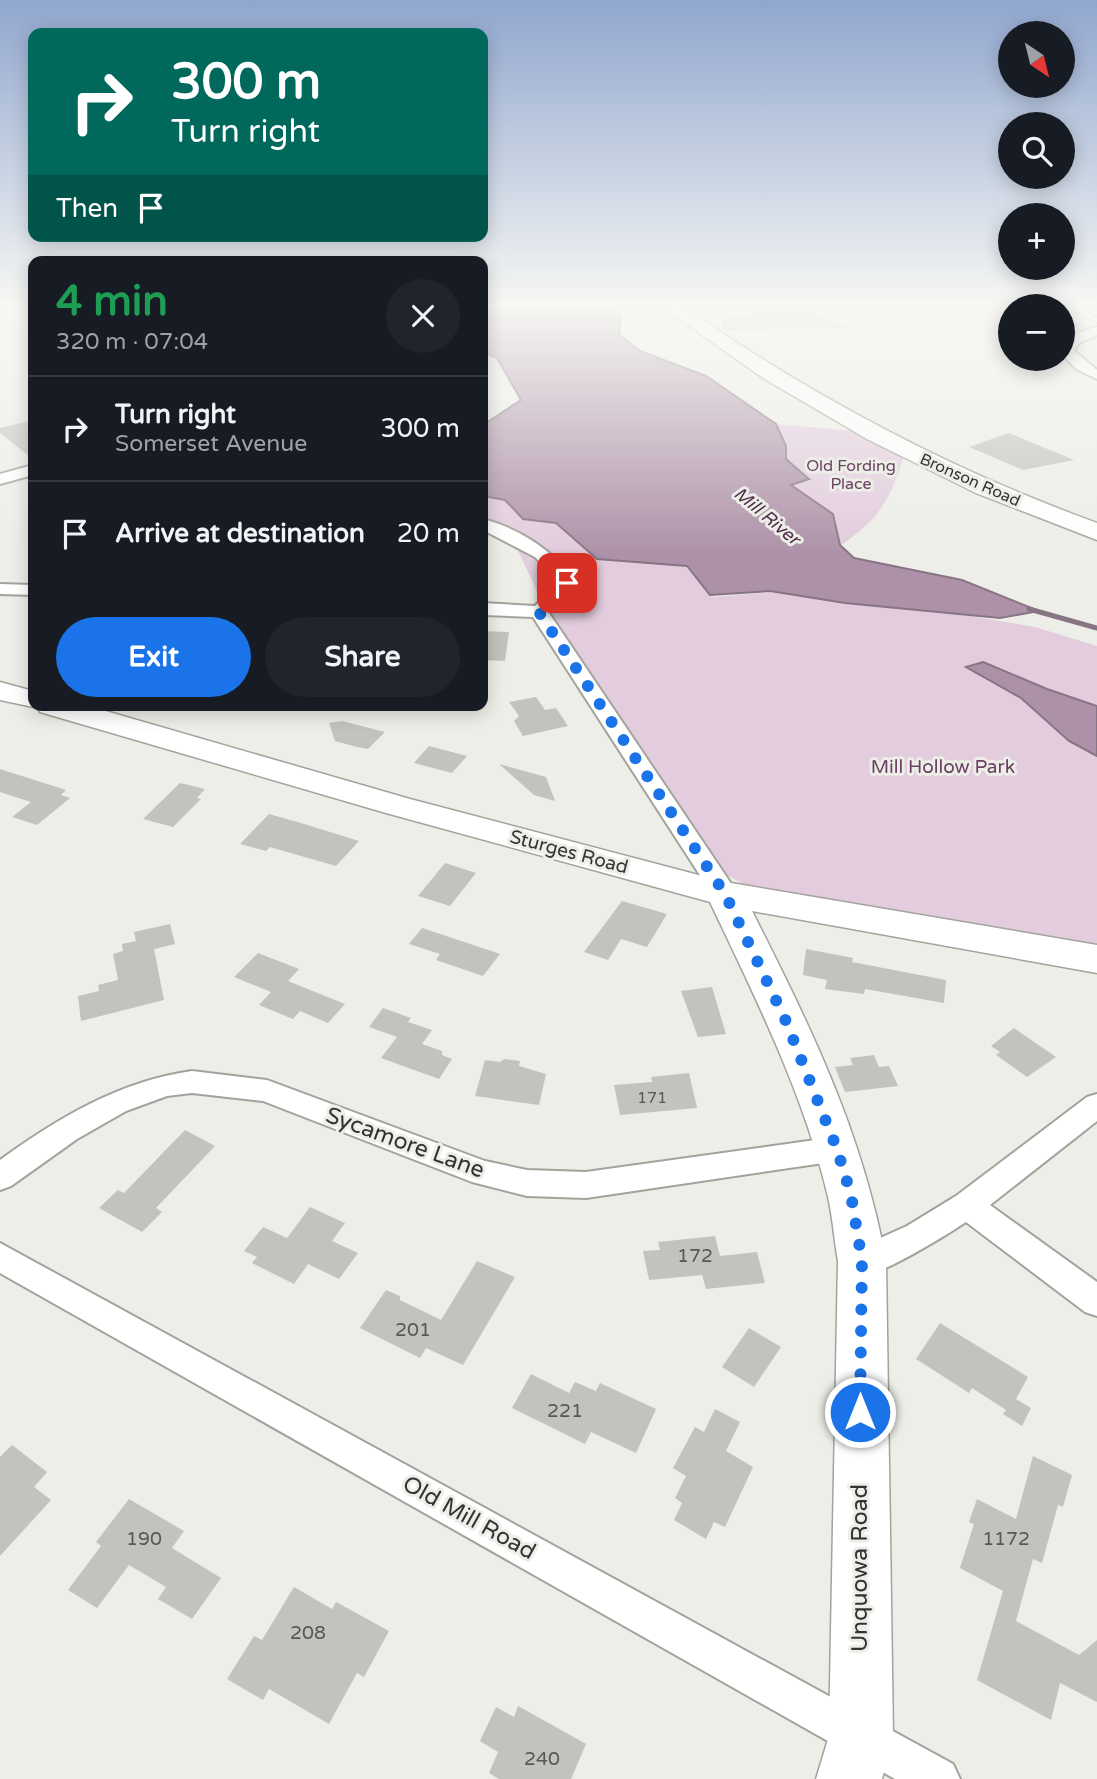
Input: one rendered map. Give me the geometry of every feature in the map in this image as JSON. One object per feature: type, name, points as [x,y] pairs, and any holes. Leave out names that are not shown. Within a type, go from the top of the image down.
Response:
[{"type":"main road","name":"Bronson Road","points":[[800,389],[861,428],[1009,498],[1097,532]]},
{"type":"main road","points":[[0,691],[28,699]]},
{"type":"main road","name":"Sturges Road","points":[[72,711],[385,802],[725,894],[1097,959]]},
{"type":"main road","name":"Unquowa Road","points":[[725,894],[785,1019],[837,1149],[851,1195],[862,1261],[855,1758]]},
{"type":"street","points":[[0,479],[28,471]]},
{"type":"street","points":[[488,526],[524,541],[559,568],[567,583],[564,590],[539,612],[488,609]]},
{"type":"street","points":[[0,589],[28,590]]},
{"type":"street","name":"Unquowa Road","points":[[539,612],[725,894]]},
{"type":"street","name":"Sycamore Lane","points":[[0,1177],[109,1107],[133,1096],[190,1082],[232,1083],[267,1091],[483,1173],[527,1183],[586,1185],[837,1149]]},
{"type":"street","points":[[862,1261],[918,1236],[967,1205],[1097,1105]]},
{"type":"street","points":[[967,1205],[1097,1301]]},
{"type":"street","name":"Old Mill Road","points":[[0,1256],[855,1758],[938,1779]]},
{"type":"green space","name":"Old Fording Place","points":[[776,424],[854,431],[904,456],[894,485],[874,518],[840,546],[833,514],[790,484],[808,479],[786,459],[786,446]]},
{"type":"green space","name":"Mill Hollow Park","points":[[488,496],[505,500],[520,517],[559,524],[684,565],[714,597],[773,592],[970,616],[1035,627],[1097,646],[1097,950],[747,886],[725,874],[545,625],[540,598],[510,533],[488,522]]},
{"type":"water","points":[[515,389],[725,389],[776,424],[786,446],[786,459],[809,479],[791,485],[833,514],[840,545],[854,558],[962,580],[1039,611],[1000,618],[845,603],[770,591],[710,595],[687,566],[597,559],[556,523],[523,519],[505,500],[488,497],[488,422],[521,400]]},
{"type":"water","points":[[983,662],[1047,689],[1097,706],[1097,756],[1069,741],[1021,698],[966,667]]},
{"type":"building","points":[[28,421],[28,455],[0,433],[0,428]]},
{"type":"building","points":[[1009,433],[1074,460],[1023,470],[969,447]]},
{"type":"building","points":[[488,631],[509,632],[505,661],[488,660]]},
{"type":"building","points":[[536,697],[545,710],[556,708],[568,726],[523,736],[514,721],[519,716],[509,702]]},
{"type":"building","points":[[342,721],[385,732],[368,749],[357,747],[335,741],[329,723]]},
{"type":"building","points":[[429,746],[467,756],[452,773],[414,763]]},
{"type":"building","points":[[499,764],[546,777],[555,801],[534,795]]},
{"type":"building","points":[[0,769],[66,790],[61,795],[70,798],[37,825],[12,817],[31,802],[0,792]]},
{"type":"building","points":[[180,783],[205,789],[197,798],[201,799],[173,827],[143,819]]},
{"type":"building","points":[[269,814],[359,841],[336,866],[270,847],[266,851],[240,844]]},
{"type":"building","points":[[445,863],[476,873],[450,906],[418,896]]},
{"type":"building","points":[[622,901],[667,914],[647,947],[621,939],[608,960],[584,952]]},
{"type":"building","points":[[170,924],[175,944],[154,949],[164,1000],[81,1021],[78,996],[99,991],[98,985],[118,980],[113,954],[123,951],[122,944],[136,941],[134,932]]},
{"type":"building","points":[[422,928],[500,954],[483,976],[436,960],[440,954],[409,944]]},
{"type":"building","points":[[806,949],[853,958],[852,962],[946,980],[944,1003],[865,989],[864,994],[825,989],[827,980],[803,975]]},
{"type":"building","points":[[258,953],[299,969],[288,981],[345,1004],[328,1023],[300,1011],[293,1019],[259,1005],[271,992],[234,977]]},
{"type":"building","points":[[712,987],[726,1034],[698,1037],[681,991]]},
{"type":"building","points":[[383,1008],[411,1018],[408,1022],[432,1030],[422,1044],[442,1051],[442,1055],[452,1059],[439,1079],[381,1058],[397,1037],[369,1027]]},
{"type":"building","points":[[1014,1028],[1056,1057],[1027,1077],[996,1055],[1000,1052],[991,1046]]},
{"type":"building","points":[[874,1055],[879,1067],[889,1066],[898,1086],[845,1092],[835,1067],[853,1065],[850,1058]]},
{"type":"building","points":[[504,1059],[520,1061],[519,1066],[546,1074],[539,1105],[475,1096],[485,1060],[500,1062]]},
{"type":"building","points":[[689,1073],[697,1108],[620,1115],[614,1085],[652,1082],[651,1077]]},
{"type":"building","points":[[185,1130],[215,1146],[156,1208],[162,1212],[142,1232],[99,1208],[118,1190],[124,1193]]},
{"type":"building","points":[[310,1207],[345,1223],[332,1241],[358,1253],[339,1279],[308,1264],[294,1284],[252,1263],[257,1257],[244,1251],[263,1227],[287,1238]]},
{"type":"building","points":[[715,1236],[720,1256],[757,1252],[765,1283],[706,1289],[702,1275],[649,1280],[643,1251],[660,1250],[658,1242]]},
{"type":"building","points":[[477,1261],[515,1277],[463,1365],[426,1348],[420,1358],[360,1328],[386,1290],[441,1320]]},
{"type":"building","points":[[940,1323],[1028,1377],[1016,1399],[1031,1408],[1022,1426],[1003,1414],[1006,1410],[972,1388],[969,1393],[916,1359]]},
{"type":"building","points":[[749,1328],[781,1347],[754,1387],[722,1367]]},
{"type":"building","points":[[531,1374],[569,1393],[575,1382],[596,1391],[600,1383],[656,1409],[636,1453],[591,1432],[585,1444],[512,1408]]},
{"type":"building","points":[[715,1409],[740,1422],[726,1451],[753,1467],[725,1527],[714,1522],[706,1539],[674,1520],[682,1503],[675,1498],[686,1476],[673,1468],[695,1427],[704,1432]]},
{"type":"building","points":[[12,1445],[47,1472],[34,1487],[51,1500],[0,1556],[0,1457]]},
{"type":"building","points":[[1033,1456],[1072,1475],[1063,1507],[1058,1505],[1042,1563],[1033,1559],[1016,1621],[1079,1655],[1097,1640],[1097,1702],[1060,1683],[1051,1720],[977,1680],[1003,1591],[960,1568],[974,1524],[969,1522],[977,1499],[1016,1519]]},
{"type":"building","points":[[129,1499],[184,1531],[172,1548],[221,1578],[192,1619],[158,1599],[166,1587],[129,1565],[97,1608],[68,1590],[101,1546],[96,1542]]},
{"type":"building","points":[[294,1587],[332,1609],[336,1602],[389,1631],[364,1677],[357,1673],[329,1724],[269,1689],[263,1700],[227,1679],[254,1636],[262,1640]]},
{"type":"building","points":[[518,1706],[586,1744],[571,1779],[499,1779],[489,1773],[498,1752],[480,1741],[496,1707],[514,1717]]},
{"type":"waterway","name":"Mill River","points":[[1029,609],[1097,628]]},
{"type":"route","points":[[567,583],[564,590],[539,612],[725,894],[785,1019],[837,1149],[851,1195],[862,1261],[860,1412]]}]
